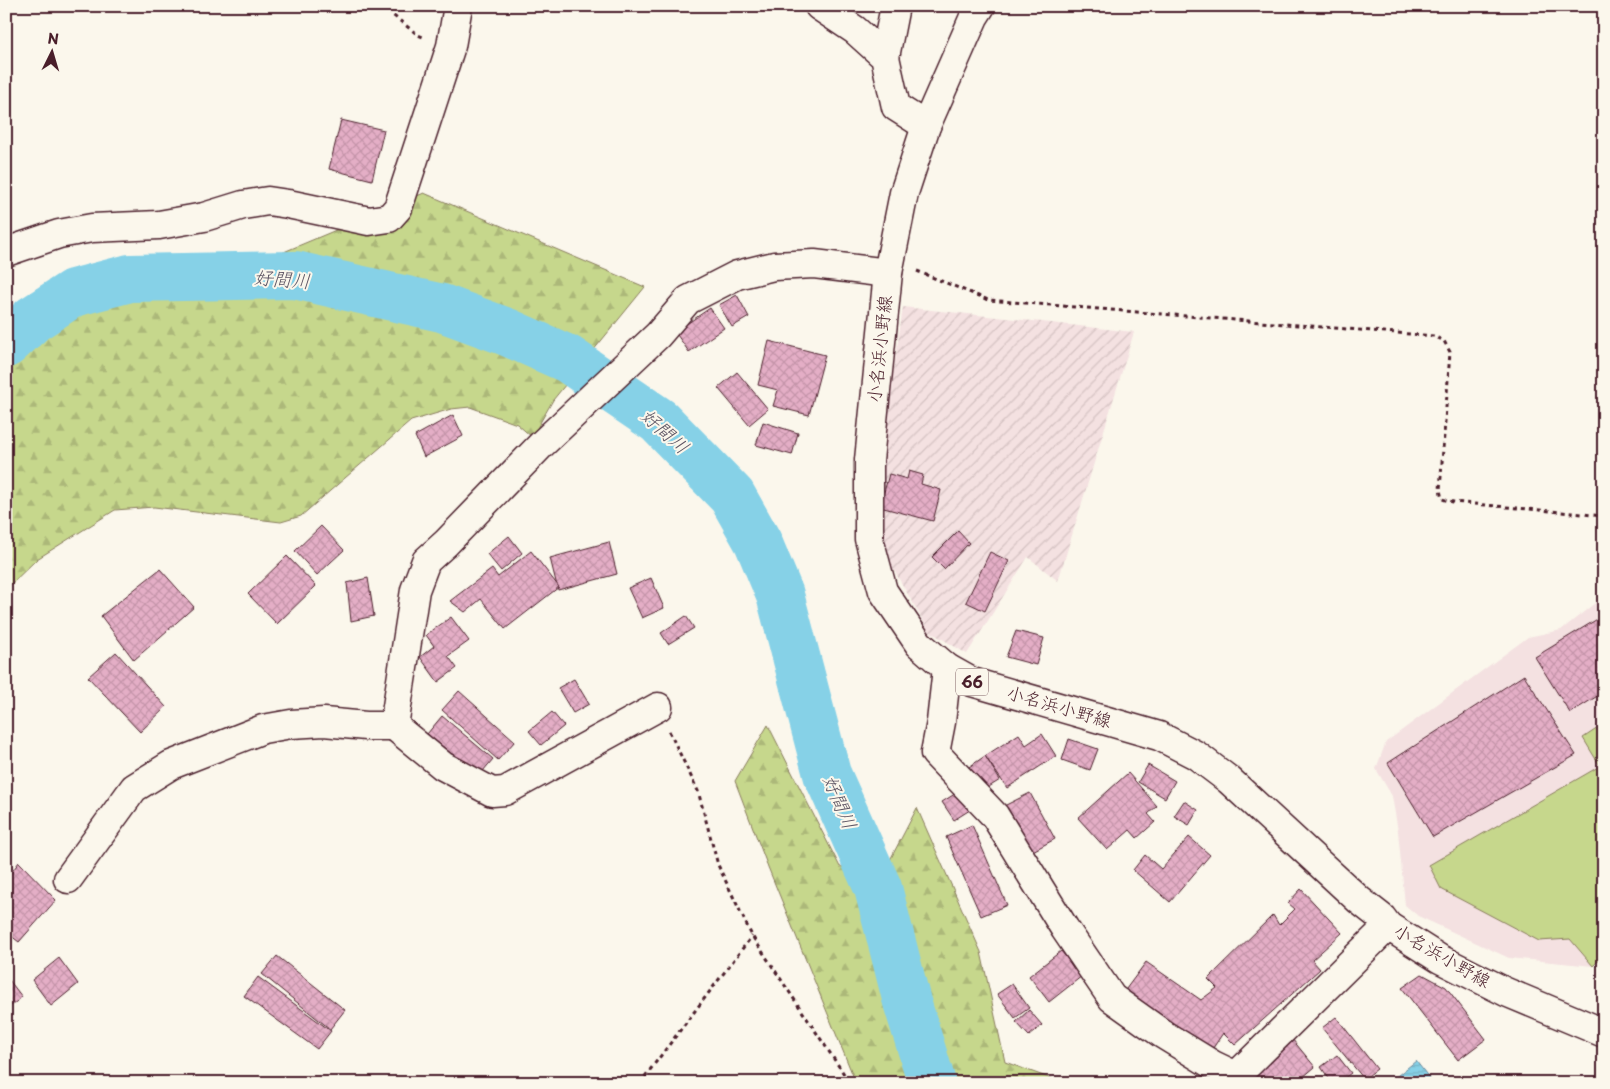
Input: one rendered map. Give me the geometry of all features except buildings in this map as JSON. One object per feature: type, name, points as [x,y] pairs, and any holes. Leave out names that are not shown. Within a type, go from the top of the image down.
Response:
[{"type":"street","points":[[6,252],[59,234],[92,228],[159,225],[204,218],[243,205],[268,201],[369,221],[389,218],[398,208],[450,46],[458,6]]},
{"type":"street","points":[[819,6],[855,30],[885,58]]},
{"type":"street","points":[[895,6],[885,58],[896,107],[926,126]]},
{"type":"street","name":"小名浜小野線","points":[[980,6],[926,126],[904,193],[889,268],[869,460],[869,539],[883,591],[919,644],[947,668],[972,682],[1159,736],[1196,755],[1229,780],[1359,900],[1382,918],[1388,926],[1440,959],[1506,992],[1604,1033]]},
{"type":"street","points":[[394,726],[415,590],[426,561],[446,543],[542,444],[658,335],[688,300],[737,275],[774,266],[814,264],[889,268]]},
{"type":"street","points":[[947,668],[941,722],[935,753],[995,816],[1065,929],[1112,998],[1164,1035],[1213,1064],[1236,1076],[1388,926]]},
{"type":"street","points":[[68,879],[134,788],[171,765],[263,729],[291,724],[324,722],[366,726],[394,726],[443,766],[492,792],[505,791],[658,708]]},
{"type":"path","points":[[381,6],[418,35],[450,46]]},
{"type":"path","points":[[889,268],[918,271],[988,300],[1434,336],[1444,341],[1450,352],[1440,490],[1442,498],[1454,502],[1604,516]]},
{"type":"path","points":[[658,708],[698,791],[718,865],[752,936],[848,1083]]},
{"type":"path","points":[[640,1083],[752,936]]},
{"type":"shaded area","points":[[903,307],[1134,332],[1058,581],[1028,557],[967,654],[929,631],[880,546],[882,451]]},
{"type":"shaded area","points":[[1604,596],[1604,956],[1593,966],[1509,958],[1418,916],[1405,905],[1398,831],[1392,796],[1376,769],[1386,742],[1528,637],[1561,630]]},
{"type":"green space","points":[[424,193],[645,287],[553,400],[532,437],[517,424],[470,407],[451,409],[411,421],[301,516],[281,522],[154,507],[115,510],[37,559],[6,589],[6,358],[96,296],[172,299]]},
{"type":"green space","points":[[1604,724],[1604,955],[1593,966],[1570,939],[1539,941],[1441,889],[1429,865],[1600,766],[1583,738]]},
{"type":"green space","points":[[768,725],[840,867],[890,860],[917,808],[981,952],[1005,1062],[1063,1083],[856,1083],[735,781]]},
{"type":"water","points":[[1416,1061],[1433,1083],[1388,1083]]},
{"type":"waterway","name":"好間川","points":[[6,344],[33,319],[73,293],[130,278],[295,275],[442,308],[507,332],[568,359],[659,421],[732,496],[758,542],[780,595],[827,774],[878,888],[907,1002],[932,1083]]}]
